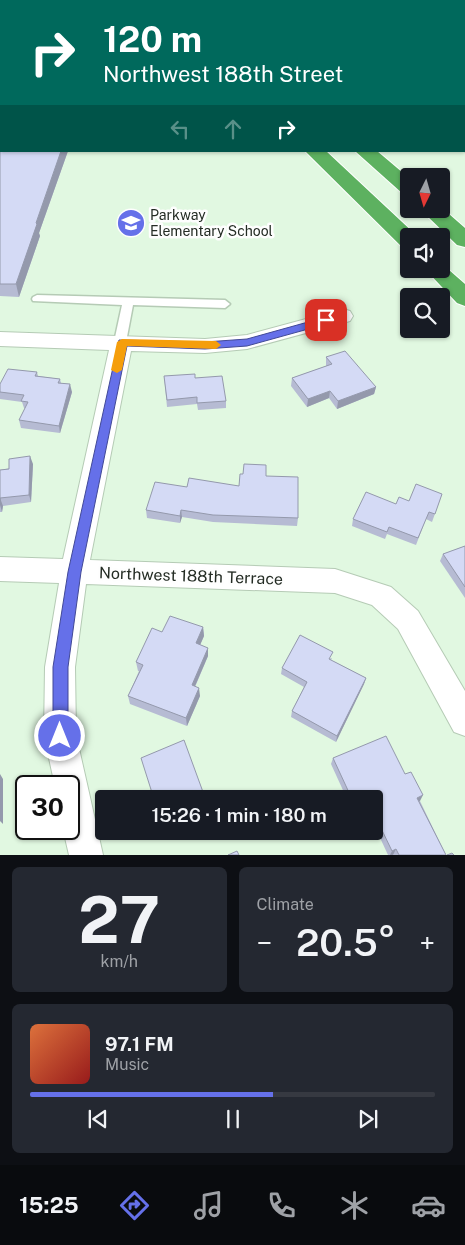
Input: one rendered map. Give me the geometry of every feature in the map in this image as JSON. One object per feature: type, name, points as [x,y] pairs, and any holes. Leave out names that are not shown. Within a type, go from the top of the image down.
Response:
[{"type":"highway","points":[[316,152],[400,232]]},
{"type":"highway","points":[[366,152],[400,181]]},
{"type":"highway","points":[[441,218],[465,240]]},
{"type":"highway","points":[[445,278],[465,298]]},
{"type":"street","points":[[0,339],[205,346],[247,342],[343,316]]},
{"type":"street","points":[[86,855],[60,736],[60,667],[74,572],[121,342]]},
{"type":"street","name":"Northwest 188th Terrace","points":[[0,569],[335,581],[381,596],[408,620],[465,721]]},
{"type":"lane","points":[[36,299],[224,304]]},
{"type":"lane","points":[[121,342],[128,302]]},
{"type":"building","points":[[0,152],[61,152],[16,284],[0,284]]},
{"type":"building","points":[[345,351],[376,387],[338,401],[330,391],[308,399],[292,378],[332,364],[326,357]]},
{"type":"building","points":[[8,369],[37,372],[35,376],[60,379],[58,383],[70,384],[59,426],[19,420],[28,402],[21,401],[24,395],[0,392],[0,384]]},
{"type":"building","points":[[195,374],[195,378],[222,376],[226,401],[197,403],[197,397],[167,400],[164,376]]},
{"type":"building","points":[[30,456],[29,495],[0,498],[0,470],[9,469],[9,459]]},
{"type":"building","points":[[244,464],[266,465],[266,476],[298,477],[298,518],[213,515],[181,510],[180,516],[146,510],[155,482],[187,487],[189,478],[239,486],[240,474],[243,474]]},
{"type":"building","points":[[416,484],[442,494],[435,514],[429,512],[418,538],[389,527],[387,532],[353,519],[366,492],[396,504],[399,497],[409,501]]},
{"type":"building","points":[[465,546],[465,587],[443,554]]},
{"type":"building","points":[[170,616],[203,627],[196,643],[208,648],[192,685],[199,688],[186,718],[128,696],[143,665],[136,662],[152,628],[162,632]]},
{"type":"building","points":[[300,635],[333,652],[329,659],[366,678],[337,736],[292,711],[307,682],[282,668]]},
{"type":"building","points":[[386,736],[405,774],[411,772],[423,795],[417,798],[446,855],[399,855],[396,849],[392,851],[383,832],[383,790],[348,790],[333,758]]},
{"type":"building","points":[[184,740],[202,790],[151,790],[141,758]]},
{"type":"building","points":[[237,851],[239,855],[228,855]]},
{"type":"slow traffic","points":[[117,370],[122,342],[216,345]]},
{"type":"place","name":"Parkway Elementary School","points":[[131,223]]},
{"type":"route","points":[[60,736],[60,667],[74,572],[122,342],[205,346],[247,342],[326,320]]}]
